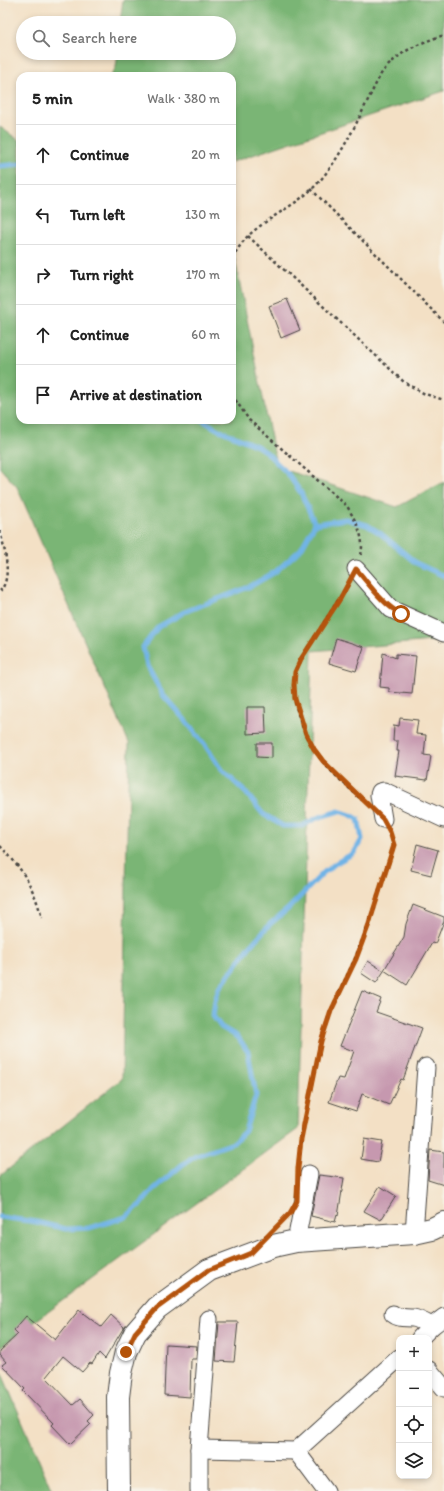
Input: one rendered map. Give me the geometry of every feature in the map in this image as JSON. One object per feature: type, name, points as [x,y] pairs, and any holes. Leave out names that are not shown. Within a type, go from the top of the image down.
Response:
[{"type":"street","points":[[356,569],[392,609],[444,633]]},
{"type":"street","points":[[383,819],[379,795],[380,792],[384,791],[444,819]]},
{"type":"street","points":[[414,1233],[426,1067]]},
{"type":"street","points":[[296,1241],[303,1171]]},
{"type":"street","points":[[118,1491],[118,1397],[121,1374],[126,1352],[135,1333],[157,1308],[209,1270],[273,1246],[296,1241],[414,1233],[432,1229],[444,1223]]},
{"type":"street","points":[[393,1314],[396,1317],[420,1320],[432,1327]]},
{"type":"street","points":[[199,1491],[200,1449],[209,1318]]},
{"type":"street","points":[[200,1449],[296,1451],[396,1361]]},
{"type":"street","points":[[430,1371],[444,1388]]},
{"type":"street","points":[[296,1451],[326,1491]]},
{"type":"path","points":[[236,251],[248,236],[311,189],[330,169],[381,74],[388,65],[406,50],[444,35]]},
{"type":"path","points":[[311,189],[444,322]]},
{"type":"path","points":[[248,236],[404,382],[425,394],[444,400]]},
{"type":"path","points":[[236,401],[249,420],[347,506],[361,533],[363,548],[360,562],[340,599],[301,659],[295,672],[295,699],[306,734],[323,761],[383,819],[390,832],[394,845],[369,924],[356,959],[331,1011],[321,1041],[301,1139],[303,1171]]},
{"type":"path","points":[[0,531],[7,564],[4,586],[0,591]]},
{"type":"path","points":[[0,846],[21,869],[32,887],[42,918]]},
{"type":"green space","points":[[123,0],[444,0],[444,91],[236,161],[236,72],[113,72],[117,60],[236,60],[236,16],[121,16]]},
{"type":"green space","points":[[0,127],[16,138],[16,424],[236,424],[236,265],[277,467],[397,507],[444,482],[444,640],[312,651],[298,1129],[0,1347],[0,1176],[122,1079],[129,743],[17,487],[0,468]]},
{"type":"green space","points":[[0,1369],[52,1491],[0,1491]]},
{"type":"building","points":[[287,299],[300,330],[281,338],[269,306]]},
{"type":"building","points":[[336,638],[364,647],[356,671],[329,663]]},
{"type":"building","points":[[383,653],[396,658],[396,654],[416,656],[412,694],[389,692],[389,688],[380,687]]},
{"type":"building","points":[[247,707],[265,707],[266,733],[247,734]]},
{"type":"building","points":[[400,718],[418,720],[416,734],[426,735],[424,755],[431,756],[427,780],[395,776],[399,751],[397,751],[398,741],[393,741],[394,725],[399,726]]},
{"type":"building","points":[[257,743],[272,743],[272,758],[257,757]]},
{"type":"building","points":[[417,844],[438,850],[431,875],[411,870]]},
{"type":"building","points":[[413,905],[444,917],[444,921],[435,944],[432,943],[407,985],[384,970],[404,937],[406,924]]},
{"type":"building","points":[[368,961],[384,971],[376,983],[361,973]]},
{"type":"building","points":[[362,991],[381,999],[376,1012],[422,1028],[403,1080],[401,1079],[389,1105],[362,1094],[356,1111],[329,1102],[338,1078],[344,1079],[354,1051],[340,1046]]},
{"type":"building","points":[[364,1139],[382,1142],[378,1162],[361,1159]]},
{"type":"building","points":[[430,1150],[444,1152],[444,1185],[428,1180]]},
{"type":"building","points":[[319,1175],[344,1178],[338,1216],[337,1215],[335,1222],[311,1216]]},
{"type":"building","points":[[380,1186],[396,1196],[381,1220],[364,1211]]},
{"type":"building","points":[[79,1310],[101,1327],[111,1315],[124,1327],[105,1359],[99,1353],[92,1364],[90,1363],[82,1372],[63,1356],[46,1377],[73,1405],[80,1399],[94,1415],[88,1421],[91,1424],[70,1444],[52,1425],[54,1423],[23,1391],[25,1389],[2,1365],[6,1362],[0,1355],[0,1351],[18,1334],[14,1330],[26,1316],[55,1340]]},
{"type":"building","points":[[219,1322],[238,1322],[234,1362],[216,1361]]},
{"type":"building","points":[[166,1344],[197,1346],[196,1359],[191,1359],[190,1397],[164,1395]]},
{"type":"waterway","points":[[0,166],[16,164]]},
{"type":"waterway","points":[[0,1217],[36,1222],[66,1229],[89,1228],[126,1217],[143,1202],[153,1190],[183,1164],[196,1156],[233,1143],[245,1131],[256,1095],[248,1052],[238,1037],[221,1027],[213,1016],[219,988],[251,945],[270,924],[288,909],[323,873],[336,863],[354,853],[362,839],[358,819],[339,811],[317,818],[302,826],[283,826],[263,814],[246,793],[220,768],[205,745],[163,695],[147,666],[143,647],[158,627],[184,612],[249,587],[275,572],[301,549],[315,524],[301,493],[288,474],[266,452],[257,446],[209,424]]},
{"type":"waterway","points":[[315,524],[346,519],[367,525],[380,533],[416,563],[444,576]]},
{"type":"route","points":[[126,1352],[135,1333],[157,1308],[209,1270],[251,1253],[290,1213],[297,1201],[301,1139],[321,1041],[331,1011],[356,959],[369,924],[394,845],[390,832],[383,819],[323,761],[314,749],[306,734],[298,713],[295,699],[295,672],[301,659],[340,599],[356,569],[384,602],[401,614]]}]
